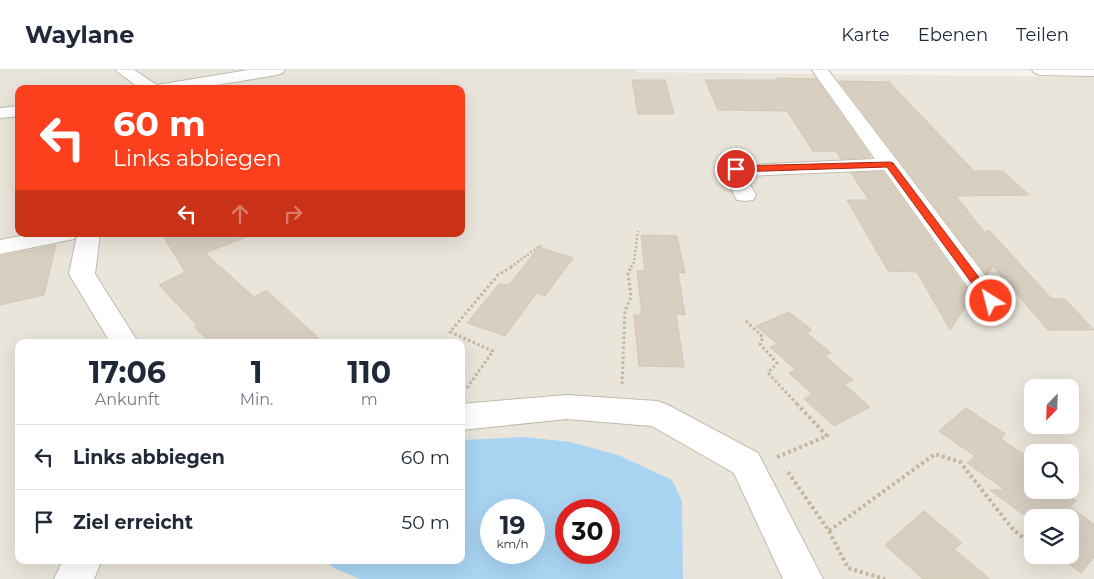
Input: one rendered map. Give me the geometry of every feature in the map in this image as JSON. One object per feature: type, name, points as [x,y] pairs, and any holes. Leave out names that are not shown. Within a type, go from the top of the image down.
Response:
[{"type":"street","points":[[123,70],[147,85]]},
{"type":"street","points":[[188,85],[278,70]]},
{"type":"street","points":[[820,70],[991,301]]},
{"type":"street","points":[[1040,70],[1094,71]]},
{"type":"street","points":[[0,113],[15,111]]},
{"type":"street","points":[[745,195],[732,170],[890,164]]},
{"type":"street","points":[[0,246],[50,237]]},
{"type":"street","points":[[88,237],[82,274],[122,339]]},
{"type":"street","points":[[465,404],[657,414],[746,463],[803,579]]},
{"type":"street","points":[[74,579],[81,564]]},
{"type":"path","points":[[622,388],[625,311],[631,297],[628,273],[634,262],[638,231]]},
{"type":"path","points":[[465,400],[493,351],[450,332],[498,274],[508,270],[519,259],[541,245]]},
{"type":"path","points":[[746,321],[763,337],[760,344],[777,363],[768,373],[827,436],[777,457],[829,531],[848,568],[885,579]]},
{"type":"path","points":[[829,531],[935,454],[960,462],[1011,527],[1024,539]]},
{"type":"shaded area","points":[[0,70],[636,70],[637,72],[1094,77],[1094,579],[0,579]]},
{"type":"water","points":[[525,437],[570,442],[618,455],[672,480],[682,501],[683,579],[360,579],[329,564],[465,564],[465,440]]},
{"type":"building","points":[[777,78],[816,79],[871,157],[841,159],[836,151],[813,151],[787,111],[718,110],[705,80],[778,80]]},
{"type":"building","points":[[632,80],[665,80],[674,114],[638,114]]},
{"type":"building","points":[[839,81],[889,82],[974,171],[1003,171],[1029,195],[956,196],[985,233],[989,230],[1052,299],[1065,299],[1094,330],[1048,330],[993,266],[987,275]]},
{"type":"building","points":[[883,172],[972,297],[950,330],[917,272],[888,271],[847,200],[869,200],[851,173]]},
{"type":"building","points":[[641,235],[677,236],[685,273],[678,272],[685,315],[676,314],[684,367],[639,366],[634,315],[642,315],[637,271],[645,271]]},
{"type":"building","points":[[164,237],[246,237],[205,253],[254,297],[266,290],[320,339],[206,339],[194,326],[197,325],[159,285],[185,272]]},
{"type":"building","points":[[56,245],[44,295],[0,305],[0,256]]},
{"type":"building","points":[[539,247],[573,258],[545,296],[537,293],[505,336],[467,323],[499,284],[509,285]]},
{"type":"building","points":[[789,312],[812,330],[807,333],[831,353],[825,356],[853,380],[844,384],[870,407],[834,426],[804,399],[812,394],[789,373],[796,370],[770,347],[777,344],[756,326]]},
{"type":"building","points":[[966,408],[1005,434],[1001,439],[1024,455],[1024,499],[1073,499],[1076,501],[1070,507],[1073,509],[1024,509],[1024,515],[990,490],[1005,490],[967,463],[975,456],[939,431]]},
{"type":"building","points":[[924,511],[962,543],[954,549],[990,579],[923,579],[885,545]]},
{"type":"building","points":[[1079,513],[1094,524],[1094,557],[1081,573],[1069,564],[1079,564]]},
{"type":"route","points":[[736,169],[890,164],[991,301]]}]
